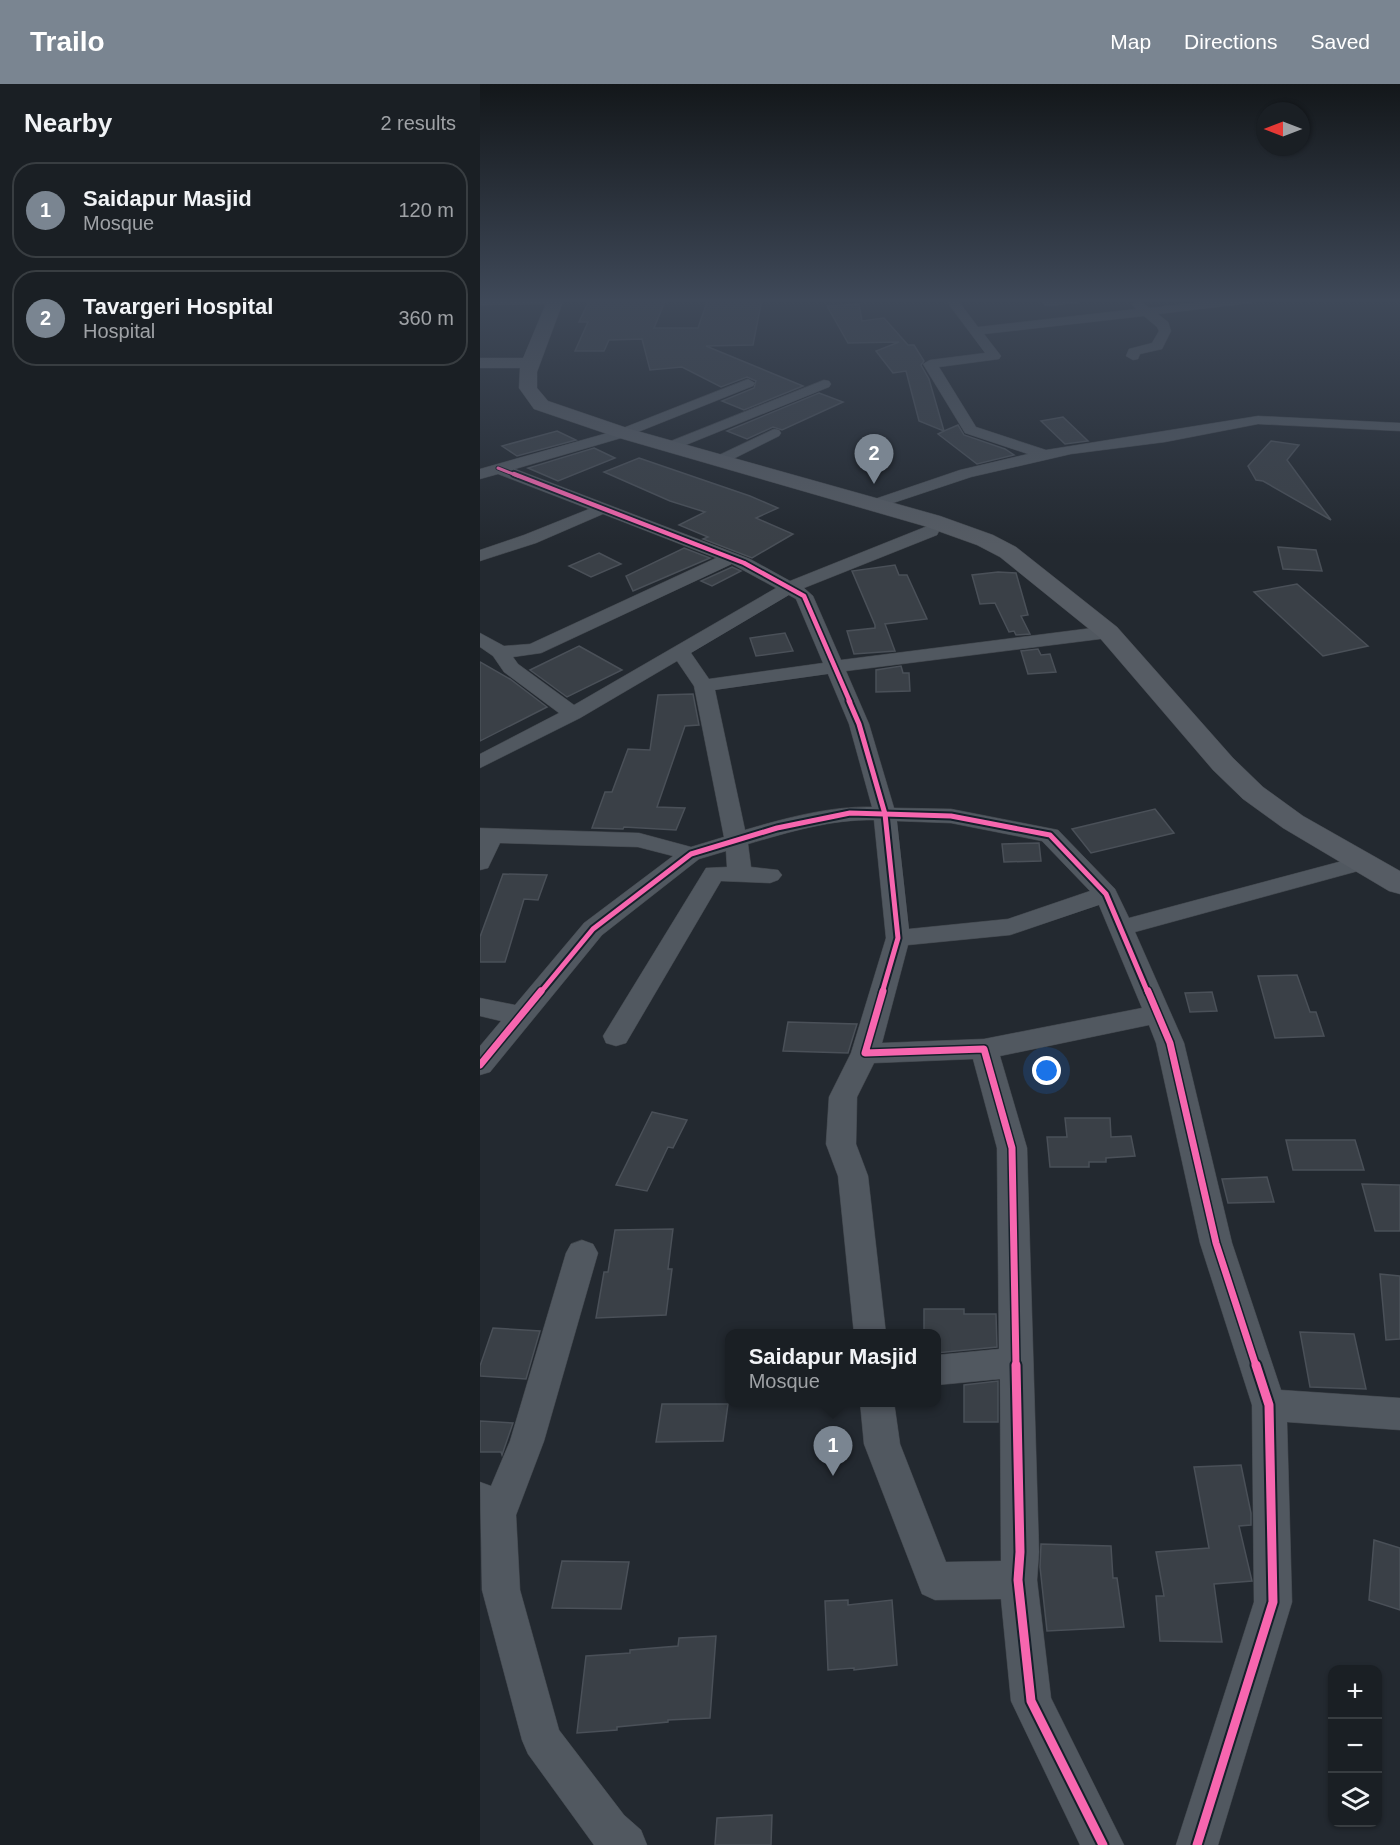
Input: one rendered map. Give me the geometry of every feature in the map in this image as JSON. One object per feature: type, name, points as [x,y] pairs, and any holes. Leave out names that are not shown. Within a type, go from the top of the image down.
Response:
[{"type":"street","points":[[527,381],[533,398],[541,405],[623,433],[875,504],[986,540],[1008,552],[1108,632],[1223,764],[1253,793],[1293,822],[1400,884]]},
{"type":"street","points":[[940,381],[970,430],[1045,455]]},
{"type":"street","points":[[489,471],[623,433],[748,384]]},
{"type":"street","points":[[671,446],[824,384]]},
{"type":"street","points":[[875,504],[966,473],[1071,448],[1165,437],[1258,420],[1400,427]]},
{"type":"street","points":[[720,460],[774,433]]},
{"type":"street","points":[[489,471],[602,509],[731,558],[804,596],[859,724],[885,814],[898,938],[865,1053],[843,1097],[841,1144],[853,1176],[869,1329]]},
{"type":"street","points":[[480,556],[530,539],[602,509]]},
{"type":"street","points":[[480,762],[573,714],[789,588],[931,531]]},
{"type":"street","points":[[500,652],[534,649],[731,558]]},
{"type":"street","points":[[704,687],[834,667],[1108,632]]},
{"type":"street","points":[[480,639],[500,652],[511,668],[573,714]]},
{"type":"street","points":[[680,652],[704,687],[736,840],[740,874]]},
{"type":"street","points":[[480,1065],[593,928],[691,854],[777,828],[850,813],[951,816],[1050,836],[1106,894],[1170,1043],[1216,1243],[1269,1405],[1273,1602],[1197,1845]]},
{"type":"street","points":[[480,863],[485,836],[639,840],[691,854]]},
{"type":"street","points":[[1121,928],[1362,863]]},
{"type":"street","points":[[667,872],[770,875]]},
{"type":"street","points":[[616,1036],[714,873]]},
{"type":"street","points":[[898,938],[1010,927],[1106,894]]},
{"type":"street","points":[[480,1007],[520,1016]]},
{"type":"street","points":[[865,1053],[984,1049],[1157,1014]]},
{"type":"street","points":[[984,1049],[1012,1148],[1020,1552],[1018,1580],[1031,1701],[1103,1845]]},
{"type":"street","points":[[582,1253],[528,1441],[489,1507],[501,1590],[542,1740],[609,1830],[626,1845]]},
{"type":"street","points":[[941,1370],[1017,1362]]},
{"type":"street","points":[[1269,1405],[1400,1414]]},
{"type":"street","points":[[878,1407],[882,1444],[935,1581],[1018,1580]]},
{"type":"building","points":[[710,381],[736,381],[721,387]]},
{"type":"building","points":[[756,381],[791,381],[803,386],[744,410],[722,401],[754,388]]},
{"type":"building","points":[[909,381],[930,381],[944,431],[919,421]]},
{"type":"building","points":[[819,393],[843,402],[782,430],[773,427],[747,439],[727,431]]},
{"type":"building","points":[[1063,417],[1088,441],[1065,444],[1041,421]]},
{"type":"building","points":[[958,425],[964,435],[1005,449],[1014,455],[977,464],[938,434]]},
{"type":"building","points":[[557,431],[576,440],[517,456],[502,446]]},
{"type":"building","points":[[1271,441],[1299,445],[1287,460],[1331,520],[1263,481],[1256,480],[1248,466]]},
{"type":"building","points":[[594,448],[615,458],[558,481],[528,468]]},
{"type":"building","points":[[639,458],[750,496],[778,508],[756,518],[793,534],[752,558],[703,539],[708,537],[679,525],[705,512],[670,501],[604,472]]},
{"type":"building","points":[[1278,547],[1316,550],[1322,571],[1283,569]]},
{"type":"building","points":[[684,548],[710,558],[633,591],[626,576]]},
{"type":"building","points":[[599,553],[621,564],[591,577],[569,566]]},
{"type":"building","points":[[895,565],[899,575],[907,575],[927,619],[885,624],[895,651],[854,654],[847,631],[875,628],[875,625],[852,571]]},
{"type":"building","points":[[732,567],[741,571],[712,586],[701,581]]},
{"type":"building","points":[[998,572],[1016,573],[1028,615],[1021,616],[1030,634],[1016,635],[1014,631],[1009,632],[995,603],[980,604],[972,575]]},
{"type":"building","points":[[1297,584],[1368,646],[1323,656],[1254,592]]},
{"type":"building","points":[[785,633],[793,651],[756,656],[750,638]]},
{"type":"building","points":[[579,646],[622,670],[567,697],[530,670]]},
{"type":"building","points":[[1038,649],[1041,655],[1050,654],[1056,672],[1028,674],[1021,651]]},
{"type":"building","points":[[480,662],[510,679],[547,707],[480,741]]},
{"type":"building","points":[[901,666],[903,673],[909,673],[910,691],[876,692],[876,670]]},
{"type":"building","points":[[693,694],[699,725],[685,726],[657,807],[685,808],[676,830],[592,828],[605,792],[612,792],[628,749],[650,750],[658,695]]},
{"type":"building","points":[[1155,809],[1174,833],[1091,853],[1072,829]]},
{"type":"building","points":[[1039,843],[1041,861],[1004,862],[1002,844]]},
{"type":"building","points":[[503,874],[547,875],[538,900],[524,899],[505,962],[480,962],[480,937]]},
{"type":"building","points":[[1297,975],[1310,1012],[1316,1012],[1324,1036],[1275,1038],[1258,976]]},
{"type":"building","points":[[1212,992],[1217,1011],[1190,1012],[1185,993]]},
{"type":"building","points":[[788,1022],[857,1024],[848,1053],[783,1051]]},
{"type":"building","points":[[652,1112],[687,1120],[673,1148],[668,1147],[647,1191],[616,1185]]},
{"type":"building","points":[[1065,1118],[1110,1118],[1111,1137],[1131,1136],[1135,1156],[1106,1158],[1106,1162],[1089,1162],[1089,1167],[1050,1167],[1047,1137],[1067,1137]]},
{"type":"building","points":[[1286,1140],[1355,1140],[1364,1170],[1293,1170]]},
{"type":"building","points":[[1267,1177],[1274,1202],[1228,1203],[1222,1179]]},
{"type":"building","points":[[1362,1184],[1400,1185],[1400,1231],[1375,1231]]},
{"type":"building","points":[[673,1229],[668,1269],[672,1269],[666,1315],[596,1318],[604,1272],[608,1272],[615,1230]]},
{"type":"building","points":[[1380,1274],[1400,1276],[1400,1339],[1386,1340]]},
{"type":"building","points":[[924,1309],[964,1309],[964,1314],[996,1314],[997,1347],[941,1353],[941,1329],[924,1329]]},
{"type":"building","points":[[493,1328],[540,1331],[526,1379],[480,1376],[480,1366]]},
{"type":"building","points":[[1300,1332],[1354,1334],[1366,1389],[1310,1387]]},
{"type":"building","points":[[998,1381],[998,1422],[964,1422],[964,1385]]},
{"type":"building","points":[[662,1404],[725,1404],[725,1407],[728,1407],[723,1441],[656,1442]]},
{"type":"building","points":[[480,1421],[513,1423],[502,1455],[501,1452],[480,1452]]},
{"type":"building","points":[[1241,1465],[1251,1513],[1251,1525],[1239,1526],[1252,1581],[1214,1584],[1222,1642],[1160,1641],[1156,1596],[1164,1596],[1156,1552],[1209,1548],[1194,1467]]},
{"type":"building","points":[[1374,1540],[1400,1548],[1400,1610],[1369,1600]]},
{"type":"building","points":[[1041,1544],[1111,1546],[1113,1578],[1117,1578],[1124,1627],[1047,1631],[1040,1567]]},
{"type":"building","points":[[562,1561],[629,1562],[621,1609],[552,1608]]},
{"type":"building","points":[[848,1600],[848,1605],[892,1600],[897,1665],[854,1670],[854,1668],[828,1670],[825,1601]]},
{"type":"building","points":[[716,1636],[710,1718],[668,1720],[668,1722],[617,1727],[617,1730],[577,1733],[586,1656],[678,1646],[679,1638]]},
{"type":"building","points":[[772,1815],[771,1845],[715,1845],[717,1818]]},
{"type":"cycle path","points":[[498,468],[744,563],[804,596],[859,724],[885,814],[898,938],[865,1053],[984,1049],[1012,1148],[1020,1552],[1018,1580],[1031,1701],[1103,1845]]},
{"type":"cycle path","points":[[480,1065],[593,929],[691,854],[777,828],[850,813],[951,816],[1050,835],[1106,894],[1170,1043],[1216,1243],[1269,1405],[1273,1602],[1197,1845]]},
{"type":"place","name":"Tavargeri Hospital","points":[[874,484]]},
{"type":"place","name":"Saidapur Masjid","points":[[833,1476]]}]
